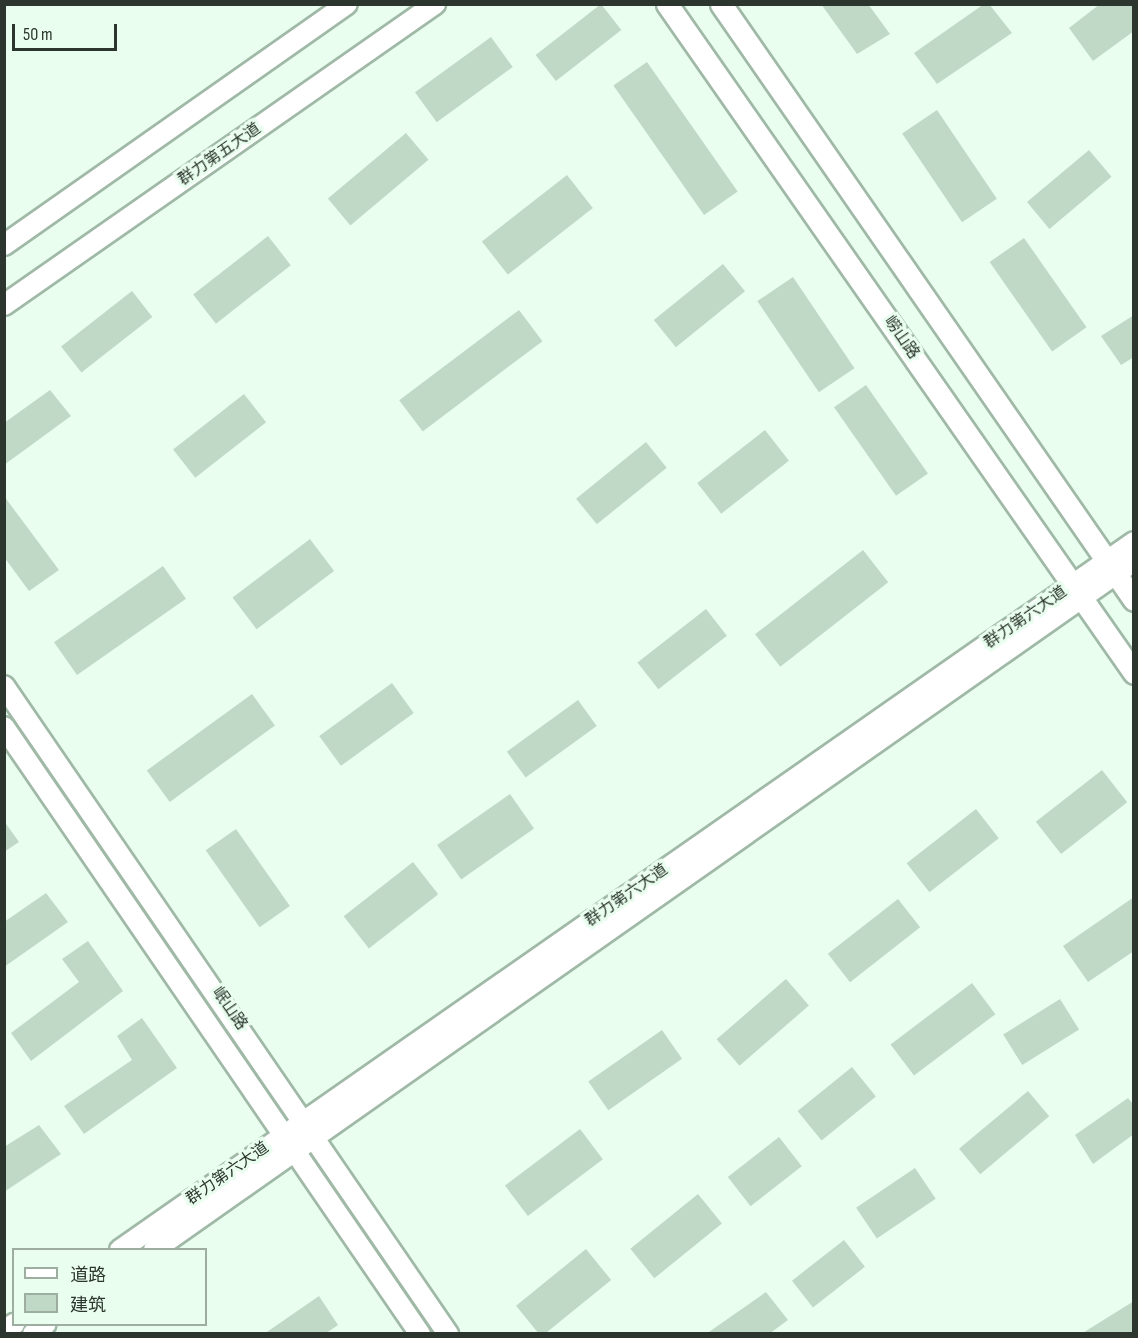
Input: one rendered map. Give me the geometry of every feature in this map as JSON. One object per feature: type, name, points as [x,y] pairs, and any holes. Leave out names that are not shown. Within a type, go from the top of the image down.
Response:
[{"type":"main road","points":[[4,245],[348,4]]},
{"type":"main road","name":"群力第五大道","points":[[4,305],[435,4]]},
{"type":"main road","name":"崂山路","points":[[667,4],[1134,673]]},
{"type":"main road","points":[[721,4],[1134,600]]},
{"type":"main road","name":"群力第六大道","points":[[157,1248],[316,1137],[1111,567],[1134,542]]},
{"type":"main road","name":"群力第六大道","points":[[1111,567],[1134,561]]},
{"type":"main road","name":"群力第六大道","points":[[123,1248],[306,1119],[1077,591]]},
{"type":"main road","name":"岷山路","points":[[4,686],[306,1119],[448,1334]]},
{"type":"main road","name":"岷山路","points":[[4,727],[297,1150],[420,1334]]},
{"type":"building","points":[[601,4],[621,30],[556,81],[536,55]]},
{"type":"building","points":[[821,4],[868,4],[890,34],[857,54]]},
{"type":"building","points":[[984,4],[989,4],[1012,33],[937,84],[914,53]]},
{"type":"building","points":[[1100,4],[1134,4],[1134,31],[1093,61],[1069,28]]},
{"type":"building","points":[[491,37],[513,67],[437,122],[415,92]]},
{"type":"building","points":[[647,62],[738,191],[704,215],[613,86]]},
{"type":"building","points":[[937,110],[997,199],[962,222],[902,133]]},
{"type":"building","points":[[406,133],[428,160],[350,225],[328,199]]},
{"type":"building","points":[[1089,150],[1111,177],[1049,229],[1027,202]]},
{"type":"building","points":[[567,175],[593,208],[508,275],[482,241]]},
{"type":"building","points":[[268,236],[291,265],[216,324],[193,294]]},
{"type":"building","points":[[1024,238],[1087,327],[1052,351],[990,262]]},
{"type":"building","points":[[723,264],[745,291],[676,347],[654,320]]},
{"type":"building","points":[[793,277],[855,368],[819,392],[757,301]]},
{"type":"building","points":[[132,291],[152,317],[81,372],[61,346]]},
{"type":"building","points":[[519,310],[542,341],[423,431],[399,400]]},
{"type":"building","points":[[1134,315],[1134,357],[1121,365],[1101,336]]},
{"type":"building","points":[[866,385],[928,473],[896,496],[834,407]]},
{"type":"building","points":[[50,390],[71,416],[4,465],[4,423]]},
{"type":"building","points":[[244,394],[266,422],[195,478],[173,449]]},
{"type":"building","points":[[765,430],[789,461],[721,514],[697,483]]},
{"type":"building","points":[[646,442],[667,468],[597,524],[576,499]]},
{"type":"building","points":[[4,496],[59,570],[29,591],[4,557]]},
{"type":"building","points":[[310,539],[334,571],[257,629],[233,597]]},
{"type":"building","points":[[863,550],[888,582],[780,667],[755,634]]},
{"type":"building","points":[[163,566],[186,599],[77,675],[54,642]]},
{"type":"building","points":[[706,609],[727,636],[658,689],[637,663]]},
{"type":"building","points":[[392,683],[414,713],[341,766],[319,736]]},
{"type":"building","points":[[252,694],[275,726],[170,802],[147,770]]},
{"type":"building","points":[[578,700],[597,726],[526,778],[507,752]]},
{"type":"building","points":[[1102,770],[1127,802],[1061,854],[1036,822]]},
{"type":"building","points":[[510,794],[534,828],[461,879],[437,845]]},
{"type":"building","points":[[976,809],[999,838],[929,892],[907,863]]},
{"type":"building","points":[[4,821],[19,842],[4,852]]},
{"type":"building","points":[[236,829],[290,906],[260,927],[206,850]]},
{"type":"building","points":[[413,862],[438,894],[369,948],[344,916]]},
{"type":"building","points":[[46,893],[68,922],[4,967],[4,922]]},
{"type":"building","points":[[1134,897],[1134,951],[1088,982],[1063,946]]},
{"type":"building","points":[[898,899],[920,927],[850,982],[828,954]]},
{"type":"building","points":[[88,941],[123,991],[31,1061],[11,1033],[79,982],[62,959]]},
{"type":"building","points":[[786,979],[809,1005],[740,1066],[717,1039]]},
{"type":"building","points":[[972,983],[995,1014],[914,1076],[891,1044]]},
{"type":"building","points":[[1060,999],[1079,1030],[1022,1065],[1003,1035]]},
{"type":"building","points":[[142,1018],[177,1068],[84,1134],[64,1106],[132,1060],[117,1036]]},
{"type":"building","points":[[662,1030],[682,1059],[608,1110],[588,1082]]},
{"type":"building","points":[[852,1067],[876,1097],[822,1141],[798,1111]]},
{"type":"building","points":[[1028,1091],[1049,1116],[980,1174],[959,1149]]},
{"type":"building","points":[[1128,1098],[1134,1105],[1134,1134],[1093,1164],[1075,1135]]},
{"type":"building","points":[[39,1125],[61,1154],[4,1192],[4,1147]]},
{"type":"building","points":[[580,1129],[603,1159],[528,1216],[505,1186]]},
{"type":"building","points":[[779,1137],[802,1166],[751,1206],[728,1177]]},
{"type":"building","points":[[915,1168],[936,1199],[877,1238],[856,1208]]},
{"type":"building","points":[[698,1194],[722,1224],[654,1278],[630,1249]]},
{"type":"building","points":[[844,1240],[865,1267],[813,1307],[792,1281]]},
{"type":"building","points":[[586,1249],[611,1280],[545,1334],[539,1334],[516,1306]]},
{"type":"building","points":[[766,1292],[788,1320],[769,1334],[706,1334]]},
{"type":"building","points":[[319,1296],[338,1325],[325,1334],[264,1334]]},
{"type":"building","points":[[1134,1301],[1134,1334],[1081,1334]]}]
